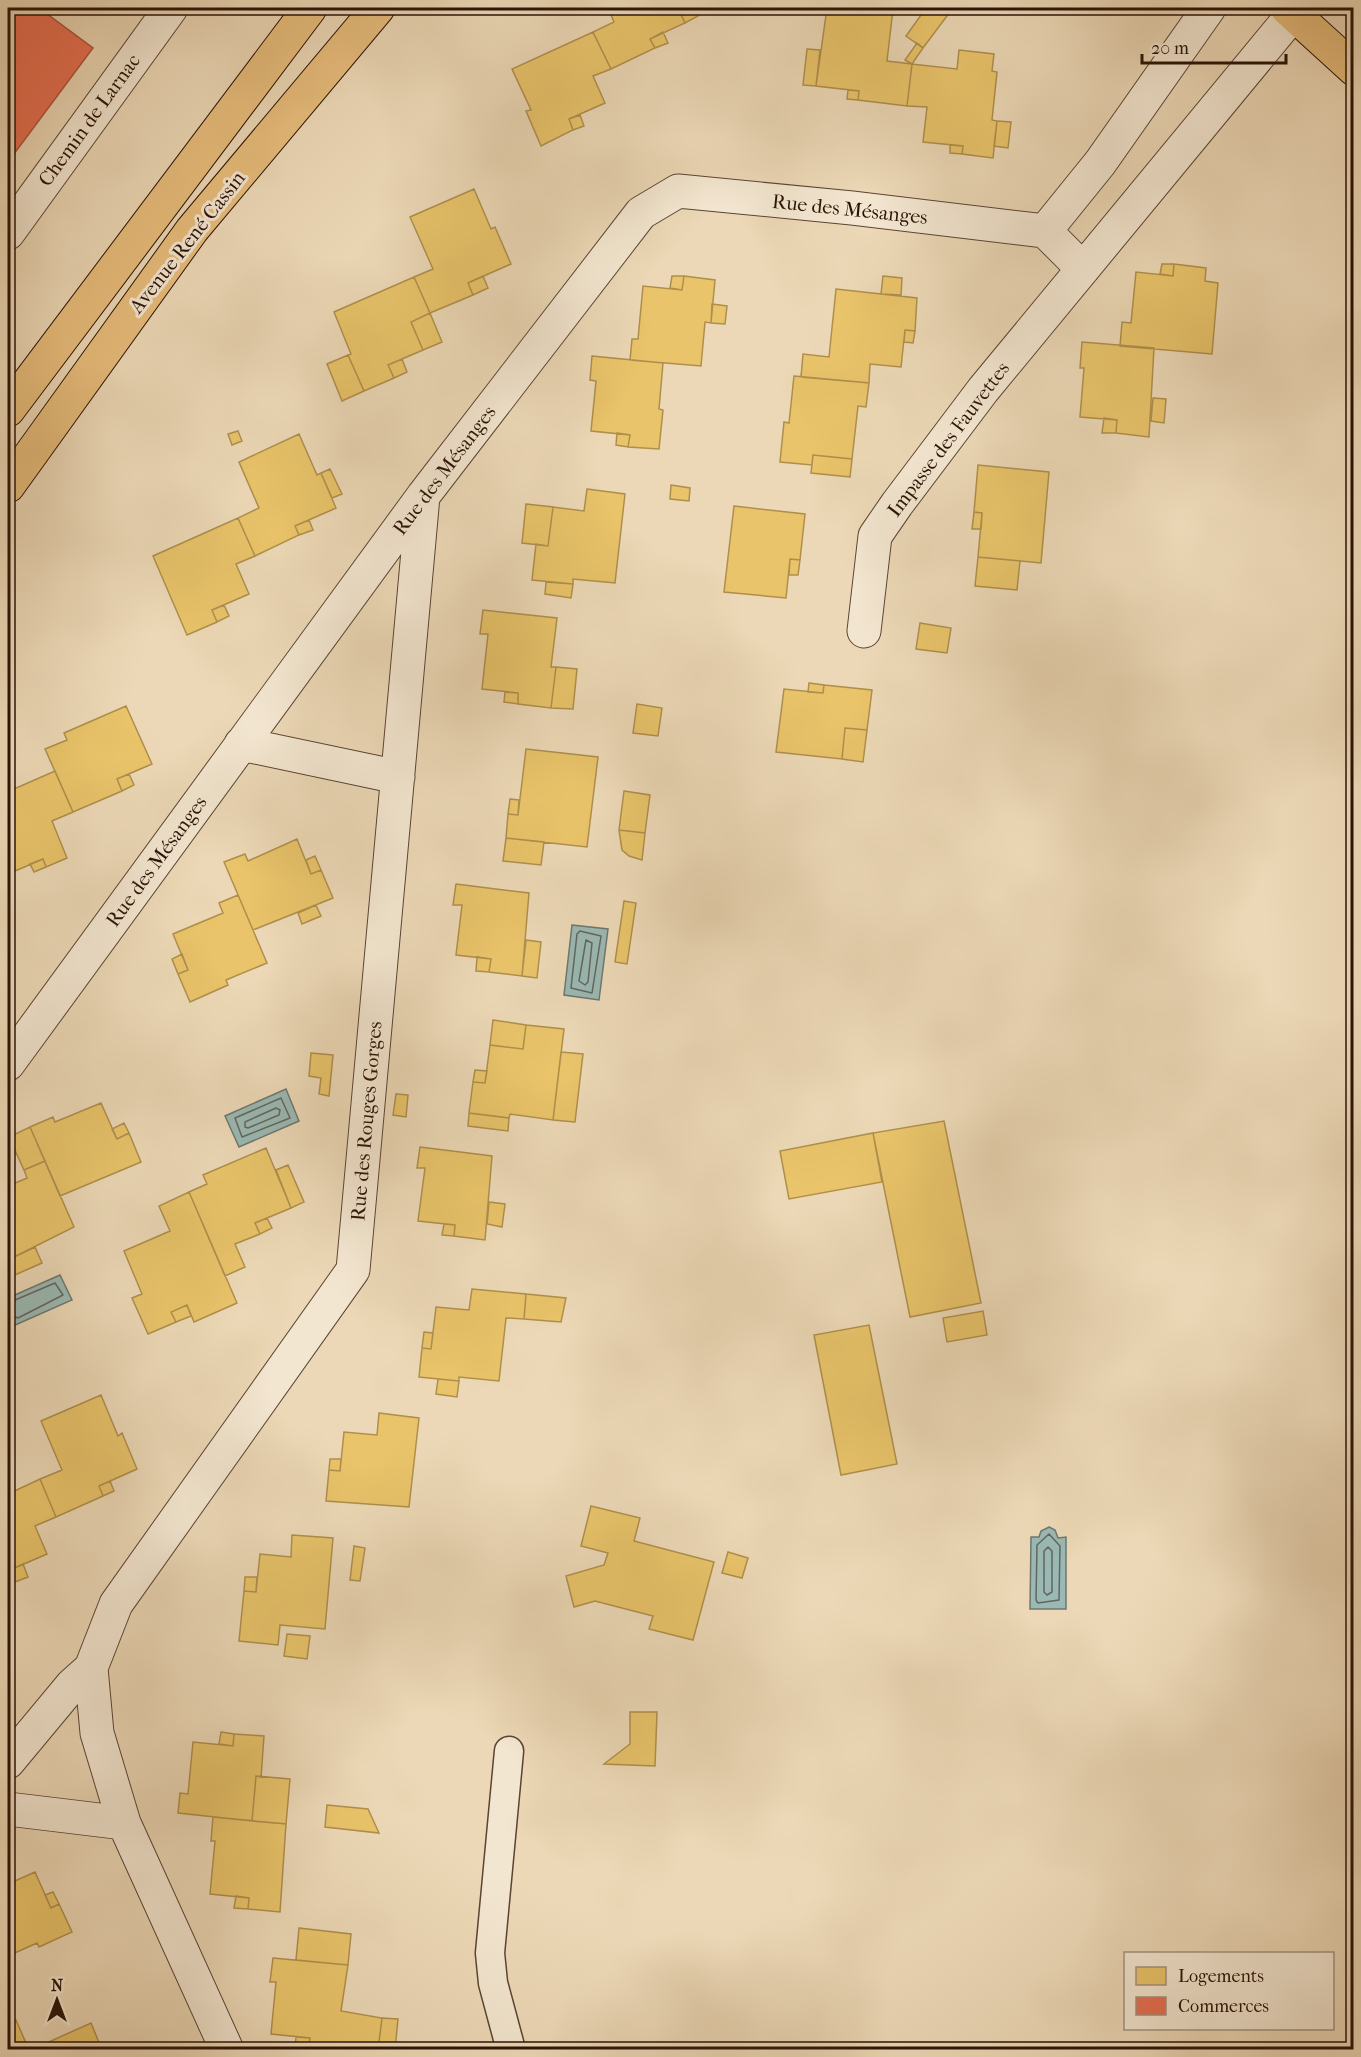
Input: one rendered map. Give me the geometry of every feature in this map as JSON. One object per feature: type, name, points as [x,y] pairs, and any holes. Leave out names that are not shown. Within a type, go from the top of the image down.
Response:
[{"type":"main road","name":"Avenue René Cassin","points":[[8,410],[310,8]]},
{"type":"main road","name":"Avenue René Cassin","points":[[8,486],[192,230],[378,8]]},
{"type":"main road","points":[[1290,10],[1353,69]]},
{"type":"street","name":"Chemin de Larnac","points":[[8,233],[171,8]]},
{"type":"street","points":[[1209,8],[1100,163],[1046,231],[1083,269],[1290,10]]},
{"type":"street","name":"Rue des Mésanges","points":[[8,1064],[423,496],[641,213],[678,191],[852,208],[1046,231]]},
{"type":"street","name":"Impasse des Fauvettes","points":[[864,631],[875,536],[983,390],[1083,269]]},
{"type":"street","name":"Rue des Rouges Gorges","points":[[227,2049],[124,1823],[97,1733],[91,1668],[116,1604],[353,1270],[423,496]]},
{"type":"street","points":[[241,744],[398,777]]},
{"type":"street","name":"Rue des Rouges Gorges","points":[[8,1762],[72,1685],[91,1668]]},
{"type":"street","points":[[8,1809],[124,1823]]},
{"type":"lane","points":[[509,1751],[490,1953],[494,1983],[510,2049]]},
{"type":"water","points":[[572,925],[608,929],[599,1000],[564,995]]},
{"type":"water","points":[[286,1089],[299,1121],[239,1147],[225,1116]]},
{"type":"water","points":[[60,1275],[72,1300],[13,1326],[8,1315],[8,1298]]},
{"type":"water","points":[[1049,1527],[1055,1530],[1058,1538],[1066,1537],[1066,1609],[1030,1609],[1031,1537],[1039,1537],[1041,1531]]},
{"type":"building: Logements","points":[[608,8],[678,8],[685,23],[650,39],[655,48],[611,69],[593,32],[614,22]]},
{"type":"building: Logements","points":[[678,8],[694,8],[698,16],[685,23]]},
{"type":"building: Logements","points":[[827,8],[893,9],[887,61],[912,64],[907,106],[858,100],[859,91],[816,86]]},
{"type":"building: Logements","points":[[926,8],[953,8],[923,48],[906,36]]},
{"type":"building: Logements","points":[[593,32],[611,69],[593,76],[605,103],[569,119],[573,130],[541,146],[526,111],[531,110],[512,69]]},
{"type":"building: Logements","points":[[663,32],[668,43],[655,48],[650,39]]},
{"type":"building: Logements","points":[[917,43],[923,48],[912,64],[905,60]]},
{"type":"building: Logements","points":[[807,49],[820,50],[816,86],[803,85]]},
{"type":"building: Logements","points":[[959,50],[994,54],[992,71],[997,72],[992,120],[997,121],[993,158],[962,154],[963,146],[923,142],[927,107],[907,106],[912,64],[957,69]]},
{"type":"building: Logements","points":[[848,90],[859,91],[858,100],[847,99]]},
{"type":"building: Logements","points":[[580,115],[584,126],[573,130],[569,119]]},
{"type":"building: Logements","points":[[997,121],[1011,122],[1008,148],[994,146]]},
{"type":"building: Logements","points":[[950,145],[963,146],[962,154],[950,153]]},
{"type":"building: Logements","points":[[474,189],[491,229],[495,227],[511,264],[468,283],[473,295],[430,313],[414,277],[433,269],[410,217]]},
{"type":"building: Logements","points":[[1162,264],[1174,264],[1173,276],[1160,274]]},
{"type":"building: Logements","points":[[1174,264],[1206,268],[1205,281],[1218,283],[1212,354],[1120,346],[1122,322],[1131,323],[1136,272],[1173,276]]},
{"type":"building: Logements","points":[[483,276],[488,288],[473,295],[468,283]]},
{"type":"building: Logements","points":[[672,276],[684,276],[682,290],[670,288]]},
{"type":"building: Logements","points":[[684,276],[715,280],[711,323],[705,322],[701,366],[630,360],[632,339],[638,339],[643,286],[682,290]]},
{"type":"building: Logements","points":[[883,276],[902,278],[901,295],[881,294]]},
{"type":"building: Logements","points":[[414,277],[430,313],[411,322],[423,350],[388,365],[394,378],[364,391],[348,355],[351,354],[334,312]]},
{"type":"building: Logements","points":[[836,289],[917,298],[915,331],[905,330],[901,367],[870,364],[869,383],[801,377],[803,354],[829,357]]},
{"type":"building: Logements","points":[[712,304],[727,306],[725,324],[711,323]]},
{"type":"building: Logements","points":[[430,313],[442,342],[423,350],[411,322]]},
{"type":"building: Logements","points":[[905,330],[915,331],[913,343],[904,342]]},
{"type":"building: Logements","points":[[1082,342],[1154,348],[1149,437],[1116,433],[1117,420],[1080,417],[1084,368],[1080,368]]},
{"type":"building: Logements","points":[[348,355],[364,391],[342,401],[327,364]]},
{"type":"building: Logements","points":[[592,356],[663,363],[659,409],[663,410],[659,449],[628,447],[630,435],[591,431],[596,381],[590,380]]},
{"type":"building: Logements","points":[[402,359],[407,372],[394,378],[388,365]]},
{"type":"building: Logements","points":[[794,376],[869,383],[866,407],[858,406],[852,459],[813,455],[812,465],[780,462],[784,422],[789,423]]},
{"type":"building: Logements","points":[[1153,398],[1166,399],[1164,423],[1151,421]]},
{"type":"building: Logements","points":[[1104,418],[1117,420],[1116,433],[1102,433]]},
{"type":"building: Logements","points":[[238,431],[242,441],[232,445],[228,434]]},
{"type":"building: Logements","points":[[617,433],[630,435],[628,447],[616,445]]},
{"type":"building: Logements","points":[[299,434],[317,475],[321,473],[336,508],[295,526],[299,535],[255,556],[238,518],[259,508],[239,462]]},
{"type":"building: Logements","points":[[813,455],[852,459],[850,477],[811,473]]},
{"type":"building: Logements","points":[[978,465],[1049,472],[1041,563],[978,557],[982,513],[974,512]]},
{"type":"building: Logements","points":[[330,469],[342,494],[332,498],[321,473]]},
{"type":"building: Logements","points":[[671,485],[690,488],[689,501],[670,499]]},
{"type":"building: Logements","points":[[587,489],[625,494],[615,583],[573,579],[573,584],[532,580],[536,544],[548,546],[553,507],[584,511]]},
{"type":"building: Logements","points":[[526,504],[553,507],[548,546],[522,543]]},
{"type":"building: Logements","points":[[734,506],[805,514],[800,560],[790,559],[786,598],[724,592]]},
{"type":"building: Logements","points":[[974,512],[982,513],[981,529],[972,529]]},
{"type":"building: Logements","points":[[238,518],[255,556],[236,564],[249,594],[212,610],[217,622],[187,635],[153,556]]},
{"type":"building: Logements","points":[[309,520],[313,530],[299,535],[295,526]]},
{"type":"building: Logements","points":[[978,557],[1020,561],[1017,590],[975,586]]},
{"type":"building: Logements","points":[[790,559],[800,560],[798,575],[789,575]]},
{"type":"building: Logements","points":[[546,582],[573,584],[571,598],[545,594]]},
{"type":"building: Logements","points":[[224,605],[229,616],[217,622],[212,610]]},
{"type":"building: Logements","points":[[483,610],[557,618],[551,667],[556,667],[551,708],[518,704],[518,693],[482,689],[488,634],[480,634]]},
{"type":"building: Logements","points":[[920,623],[951,628],[947,653],[916,649]]},
{"type":"building: Logements","points":[[556,667],[577,669],[573,709],[551,708]]},
{"type":"building: Logements","points":[[809,683],[824,685],[823,693],[808,692]]},
{"type":"building: Logements","points":[[824,685],[872,690],[867,730],[845,728],[842,759],[776,752],[784,689],[823,693]]},
{"type":"building: Logements","points":[[505,692],[518,693],[518,704],[504,702]]},
{"type":"building: Logements","points":[[637,704],[662,708],[658,736],[633,733]]},
{"type":"building: Logements","points":[[126,706],[152,764],[117,779],[122,791],[73,812],[45,749],[67,740],[64,733]]},
{"type":"building: Logements","points":[[845,728],[867,730],[863,762],[842,759]]},
{"type":"building: Logements","points":[[526,749],[598,757],[587,847],[506,838],[508,814],[518,815]]},
{"type":"building: Logements","points":[[55,771],[73,812],[52,821],[67,858],[46,867],[43,859],[8,874],[8,773],[14,789]]},
{"type":"building: Logements","points":[[129,774],[134,785],[122,791],[117,779]]},
{"type":"building: Logements","points":[[624,791],[650,795],[645,833],[619,830]]},
{"type":"building: Logements","points":[[510,799],[519,800],[518,815],[508,814]]},
{"type":"building: Logements","points":[[619,830],[645,833],[642,860],[629,856],[622,850]]},
{"type":"building: Logements","points":[[506,838],[544,842],[541,865],[503,861]]},
{"type":"building: Logements","points":[[297,839],[311,874],[321,870],[333,898],[253,930],[224,862],[245,854],[248,861]]},
{"type":"building: Logements","points":[[315,856],[321,870],[311,874],[306,860]]},
{"type":"building: Logements","points":[[43,859],[46,867],[34,872],[30,864]]},
{"type":"building: Logements","points":[[456,884],[529,893],[522,976],[489,972],[491,959],[456,955],[462,905],[453,905]]},
{"type":"building: Logements","points":[[238,895],[267,963],[226,980],[228,985],[190,1002],[178,974],[188,970],[173,934],[223,913],[219,903]]},
{"type":"building: Logements","points":[[624,901],[636,903],[627,964],[615,962]]},
{"type":"building: Logements","points":[[316,905],[321,916],[302,924],[298,913]]},
{"type":"building: Logements","points":[[526,940],[541,942],[537,978],[522,976]]},
{"type":"building: Logements","points":[[182,954],[188,970],[178,974],[172,959]]},
{"type":"building: Logements","points":[[477,957],[491,959],[489,972],[476,971]]},
{"type":"building: Logements","points":[[493,1020],[526,1025],[523,1049],[490,1045]]},
{"type":"building: Logements","points":[[526,1025],[564,1029],[553,1120],[510,1114],[509,1118],[469,1113],[473,1082],[485,1083],[490,1045],[523,1049]]},
{"type":"building: Logements","points":[[561,1052],[583,1054],[575,1122],[553,1120]]},
{"type":"building: Logements","points":[[311,1053],[333,1055],[329,1096],[319,1094],[321,1078],[309,1076]]},
{"type":"building: Logements","points":[[475,1070],[487,1071],[485,1083],[473,1082]]},
{"type":"building: Logements","points":[[396,1094],[408,1095],[406,1117],[393,1115]]},
{"type":"building: Logements","points":[[101,1103],[117,1139],[129,1133],[141,1162],[60,1196],[30,1127],[53,1117],[55,1122]]},
{"type":"building: Logements","points":[[469,1113],[509,1118],[508,1131],[468,1126]]},
{"type":"building: Logements","points":[[944,1121],[981,1303],[910,1317],[873,1133]]},
{"type":"building: Logements","points":[[124,1123],[129,1133],[117,1139],[112,1129]]},
{"type":"building: Logements","points":[[30,1127],[45,1161],[24,1170],[9,1137]]},
{"type":"building: Logements","points":[[873,1133],[882,1182],[789,1199],[780,1151]]},
{"type":"building: Logements","points":[[420,1147],[492,1156],[485,1240],[454,1236],[455,1225],[418,1221],[425,1168],[417,1168]]},
{"type":"building: Logements","points":[[266,1148],[291,1208],[255,1223],[260,1234],[235,1244],[245,1267],[225,1276],[189,1192],[207,1184],[203,1175]]},
{"type":"building: Logements","points":[[45,1161],[74,1227],[8,1260],[8,1186],[27,1178],[24,1170]]},
{"type":"building: Logements","points":[[288,1165],[304,1202],[291,1208],[276,1170]]},
{"type":"building: Logements","points":[[189,1192],[237,1303],[194,1322],[187,1305],[171,1312],[176,1322],[148,1334],[132,1298],[142,1294],[124,1251],[170,1231],[159,1206]]},
{"type":"building: Logements","points":[[489,1202],[505,1204],[502,1227],[487,1224]]},
{"type":"building: Logements","points":[[267,1218],[272,1228],[260,1234],[255,1223]]},
{"type":"building: Logements","points":[[444,1224],[455,1225],[454,1236],[442,1235]]},
{"type":"building: Logements","points":[[35,1247],[42,1263],[8,1278],[8,1260]]},
{"type":"building: Logements","points":[[472,1289],[526,1294],[524,1319],[506,1318],[499,1381],[459,1377],[459,1381],[419,1377],[422,1348],[431,1349],[436,1307],[469,1310]]},
{"type":"building: Logements","points":[[526,1294],[566,1298],[561,1322],[524,1319]]},
{"type":"building: Logements","points":[[187,1305],[191,1316],[176,1322],[171,1312]]},
{"type":"building: Logements","points":[[983,1311],[987,1335],[947,1342],[943,1318]]},
{"type":"building: Logements","points":[[869,1325],[897,1464],[841,1475],[814,1335]]},
{"type":"building: Logements","points":[[424,1332],[433,1333],[431,1349],[422,1348]]},
{"type":"building: Logements","points":[[438,1379],[459,1381],[457,1397],[436,1394]]},
{"type":"building: Logements","points":[[101,1395],[118,1436],[122,1433],[137,1469],[99,1486],[103,1496],[56,1517],[40,1479],[62,1470],[41,1421]]},
{"type":"building: Logements","points":[[379,1413],[419,1418],[409,1507],[326,1501],[329,1470],[340,1471],[344,1432],[377,1435]]},
{"type":"building: Logements","points":[[330,1459],[341,1459],[340,1471],[329,1470]]},
{"type":"building: Logements","points":[[40,1479],[56,1517],[35,1526],[47,1554],[10,1570],[15,1582],[8,1585],[8,1494]]},
{"type":"building: Logements","points":[[110,1481],[114,1491],[103,1496],[99,1486]]},
{"type":"building: Logements","points":[[591,1506],[640,1518],[634,1541],[714,1562],[693,1640],[649,1629],[653,1616],[595,1601],[574,1607],[566,1576],[604,1565],[608,1553],[581,1546]]},
{"type":"building: Logements","points":[[292,1535],[333,1538],[325,1629],[280,1625],[278,1645],[239,1641],[244,1591],[256,1592],[260,1554],[291,1557]]},
{"type":"building: Logements","points":[[354,1546],[365,1548],[360,1581],[350,1580]]},
{"type":"building: Logements","points":[[728,1552],[748,1558],[742,1578],[722,1573]]},
{"type":"building: Logements","points":[[23,1564],[28,1577],[15,1582],[10,1570]]},
{"type":"building: Logements","points":[[245,1577],[257,1577],[256,1592],[244,1591]]},
{"type":"building: Logements","points":[[287,1634],[310,1636],[307,1659],[284,1656]]},
{"type":"building: Logements","points":[[630,1712],[657,1712],[655,1766],[604,1764],[630,1744]]},
{"type":"building: Logements","points":[[221,1732],[234,1734],[233,1746],[219,1744]]},
{"type":"building: Logements","points":[[234,1734],[264,1736],[261,1777],[256,1776],[252,1821],[178,1813],[180,1793],[188,1794],[193,1742],[233,1746]]},
{"type":"building: Logements","points":[[256,1776],[290,1779],[286,1824],[252,1821]]},
{"type":"building: Logements","points":[[327,1805],[368,1809],[379,1833],[325,1827]]},
{"type":"building: Logements","points":[[213,1817],[286,1824],[280,1912],[248,1909],[249,1898],[210,1894],[215,1841],[211,1841]]},
{"type":"building: Logements","points":[[35,1872],[51,1908],[59,1904],[72,1932],[39,1947],[37,1943],[8,1956],[8,1884]]},
{"type":"building: Logements","points":[[53,1892],[59,1904],[51,1908],[45,1895]]},
{"type":"building: Logements","points":[[236,1896],[249,1898],[248,1909],[234,1908]]},
{"type":"building: Logements","points":[[299,1928],[351,1934],[348,1965],[296,1960]]},
{"type":"building: Logements","points":[[273,1958],[348,1965],[341,2011],[382,2018],[378,2050],[308,2049],[310,2038],[271,2034],[276,1982],[270,1982]]},
{"type":"building: Logements","points":[[382,2018],[398,2019],[395,2050],[378,2050]]},
{"type":"building: Logements","points":[[16,2020],[29,2050],[8,2050],[8,2024]]},
{"type":"building: Logements","points":[[91,2023],[102,2050],[31,2050]]},
{"type":"building: Logements","points":[[296,2037],[310,2038],[308,2049],[295,2048]]},
{"type":"building: Commerces","points":[[8,8],[39,8],[93,48],[8,162]]}]
